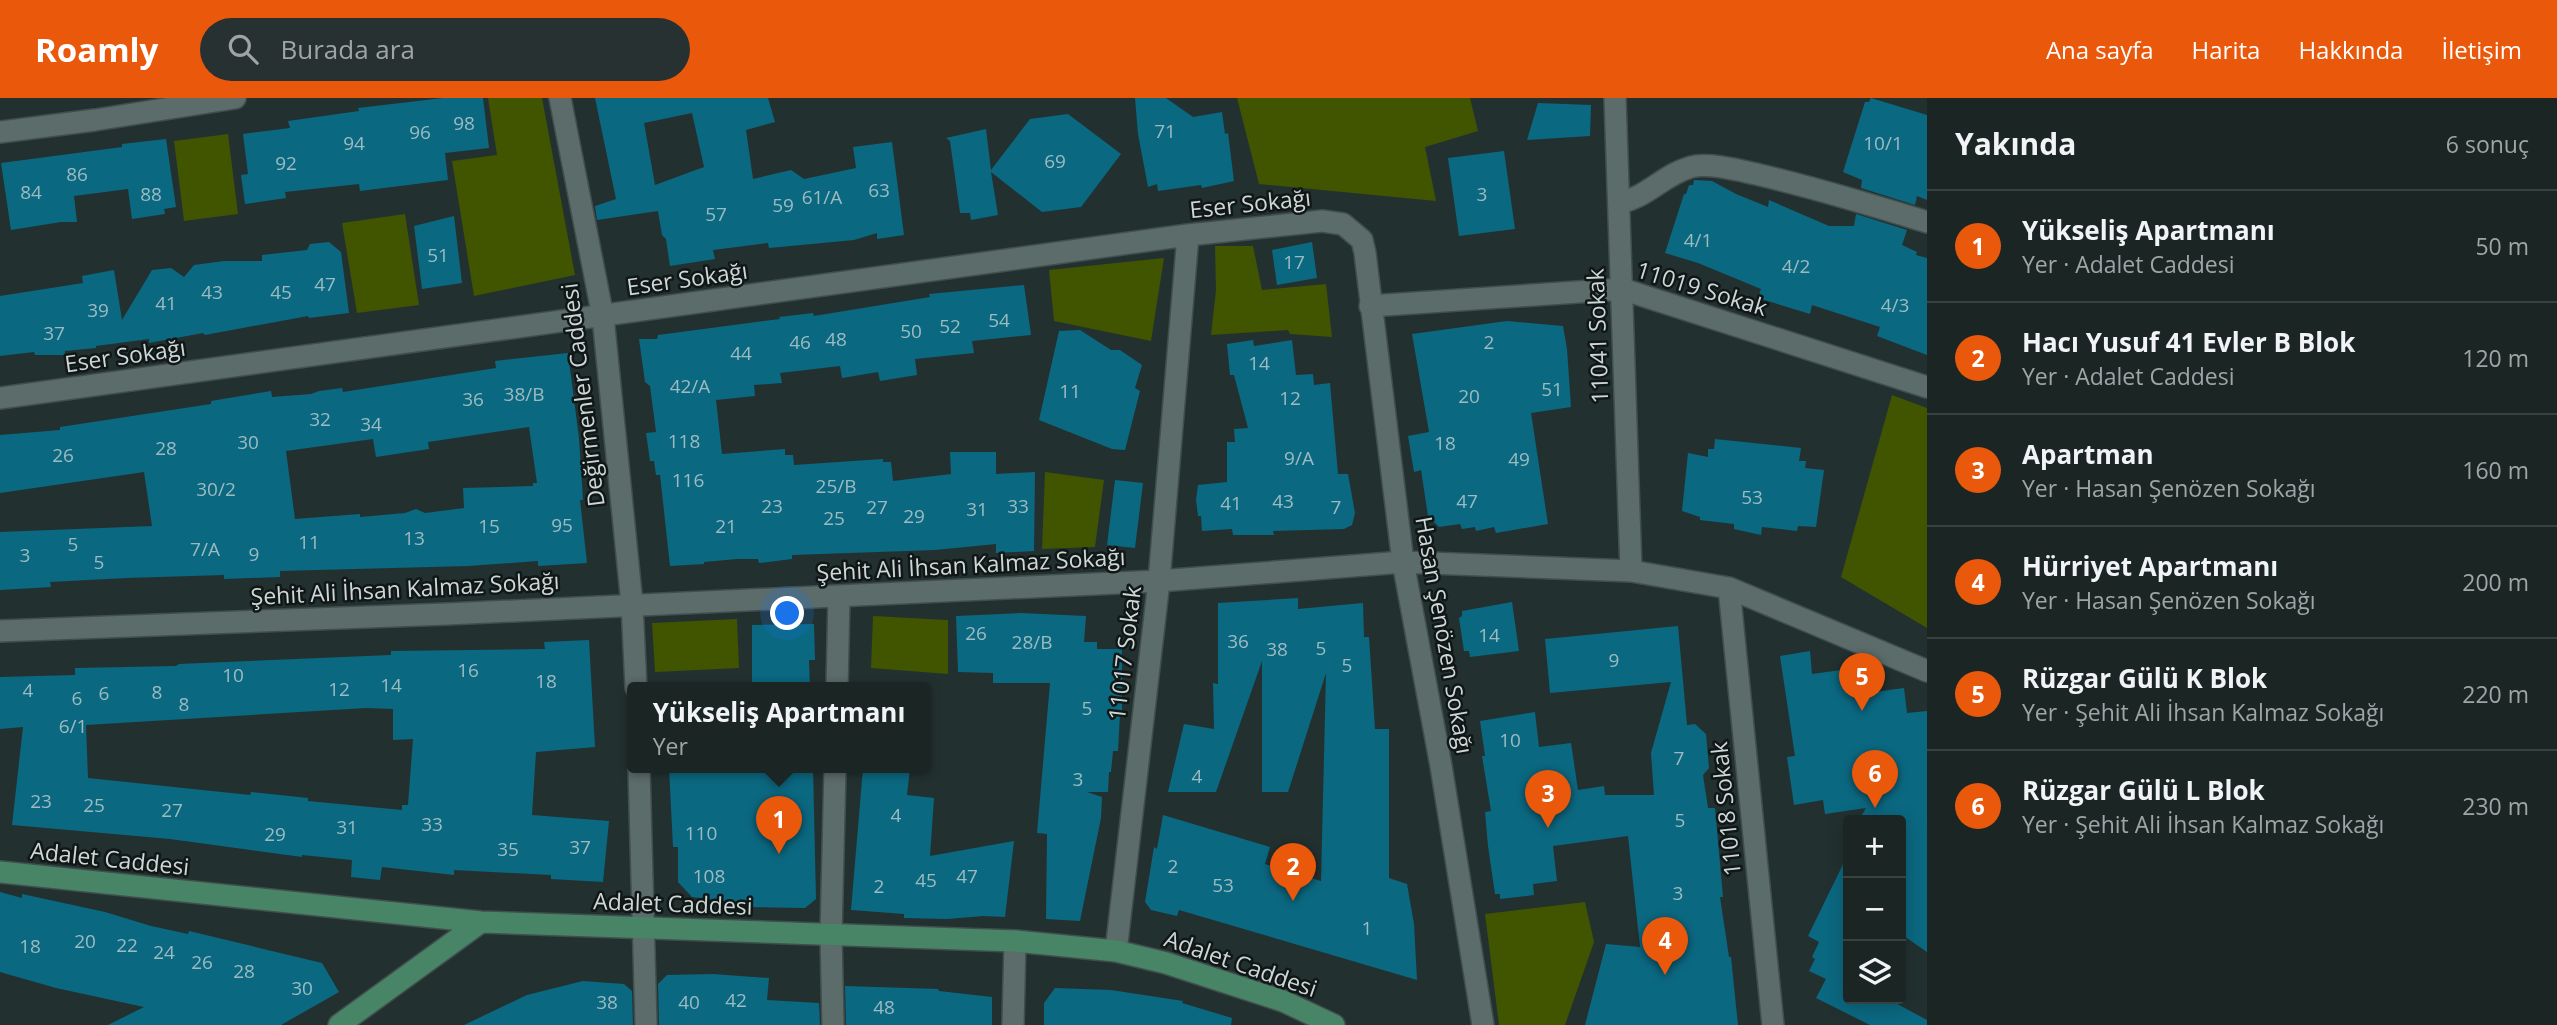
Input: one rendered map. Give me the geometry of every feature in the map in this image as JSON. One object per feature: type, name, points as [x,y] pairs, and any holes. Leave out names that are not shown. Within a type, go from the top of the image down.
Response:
[{"type":"main road","name":"Adalet Caddesi","points":[[0,872],[481,922],[1015,941],[1116,951],[1166,963],[1283,1000],[1334,1025]]},
{"type":"main road","points":[[338,1025],[481,922]]},
{"type":"street","points":[[0,132],[235,98]]},
{"type":"street","name":"Değirmenler Caddesi","points":[[560,98],[603,317],[632,604],[636,682]]},
{"type":"street","name":"11041 Sokak","points":[[1615,98],[1631,571]]},
{"type":"street","points":[[1619,203],[1645,194],[1665,177],[1693,166],[1729,168],[1807,186],[1927,222]]},
{"type":"street","name":"Eser Sokağı","points":[[0,398],[1188,235],[1322,221],[1343,224],[1353,230],[1362,240],[1365,253]]},
{"type":"street","name":"11017 Sokak","points":[[1116,951],[1159,581],[1188,235]]},
{"type":"street","name":"Hasan Şenözen Sokağı","points":[[1365,253],[1403,562],[1441,766],[1482,1025]]},
{"type":"street","name":"11019 Sokak","points":[[1370,306],[1622,289],[1927,387]]},
{"type":"street","name":"Şehit Ali İhsan Kalmaz Sokağı","points":[[0,631],[839,597],[1159,581],[1403,562],[1631,571],[1729,588],[1927,671]]},
{"type":"street","name":"11018 Sokak","points":[[1729,588],[1773,1025]]},
{"type":"street","points":[[837,682],[839,597]]},
{"type":"street","points":[[639,773],[646,1025]]},
{"type":"street","points":[[833,1025],[831,935],[835,773]]},
{"type":"street","points":[[1013,1025],[1015,941]]},
{"type":"green space","points":[[488,98],[542,98],[575,275],[474,296],[452,161],[497,155]]},
{"type":"green space","points":[[1237,98],[1470,98],[1478,131],[1425,147],[1436,201],[1259,184]]},
{"type":"green space","points":[[228,134],[238,214],[184,221],[174,141]]},
{"type":"green space","points":[[405,214],[419,305],[357,313],[342,223]]},
{"type":"green space","points":[[1215,246],[1253,246],[1262,290],[1326,284],[1332,337],[1290,334],[1288,330],[1211,335],[1216,290]]},
{"type":"green space","points":[[1164,258],[1151,341],[1054,321],[1049,270]]},
{"type":"green space","points":[[1892,395],[1927,408],[1927,628],[1841,577]]},
{"type":"green space","points":[[1045,472],[1104,480],[1095,547],[1042,549]]},
{"type":"green space","points":[[873,616],[948,620],[948,674],[871,668]]},
{"type":"green space","points":[[737,619],[739,668],[655,672],[652,623]]},
{"type":"green space","points":[[1585,902],[1594,942],[1565,1025],[1499,1025],[1485,914]]},
{"type":"building","points":[[443,98],[483,98],[489,148],[445,153],[448,180],[360,191],[359,184],[285,192],[286,198],[245,204],[241,175],[248,174],[243,134],[290,128],[288,121],[359,111],[358,108]]},
{"type":"building","points":[[595,98],[768,98],[775,122],[746,130],[753,179],[791,170],[804,179],[856,168],[853,147],[892,142],[904,235],[877,239],[877,233],[854,240],[769,248],[768,243],[713,250],[715,259],[670,266],[658,211],[597,220],[595,206],[616,199]],"holes":[[[692,113],[704,167],[655,185],[644,123]]]},
{"type":"building","points":[[1135,98],[1166,98],[1193,117],[1222,112],[1225,134],[1228,133],[1234,181],[1202,188],[1201,185],[1158,191],[1157,184],[1148,187],[1138,134]]},
{"type":"building","points":[[1871,98],[1927,115],[1927,200],[1917,196],[1915,205],[1861,188],[1862,180],[1843,172],[1865,102],[1869,102]]},
{"type":"building","points":[[1538,103],[1591,105],[1590,136],[1527,140]]},
{"type":"building","points":[[1068,114],[1121,154],[1081,207],[1042,212],[991,172],[998,215],[971,220],[970,213],[960,213],[950,141],[946,138],[986,129],[991,170],[1030,119]]},
{"type":"building","points":[[166,139],[176,207],[164,209],[165,214],[132,219],[128,189],[74,196],[77,222],[11,230],[1,163]]},
{"type":"building","points":[[1504,151],[1515,229],[1459,236],[1448,158]]},
{"type":"building","points":[[1694,180],[1712,181],[1768,207],[1769,200],[1829,226],[1854,226],[1856,214],[1907,230],[1902,245],[1917,252],[1916,255],[1927,258],[1927,355],[1877,336],[1880,327],[1812,305],[1810,314],[1758,298],[1761,289],[1698,263],[1665,253],[1684,194]]},
{"type":"building","points":[[454,216],[462,283],[422,289],[414,226]]},
{"type":"building","points":[[329,242],[341,252],[349,313],[308,316],[149,343],[149,339],[96,346],[65,351],[65,355],[35,355],[34,352],[0,356],[0,296],[83,283],[82,276],[114,270],[122,320],[152,270],[171,268],[184,277],[194,265],[224,261],[262,261],[262,255],[307,250],[310,244]]},
{"type":"building","points":[[1312,242],[1317,278],[1277,285],[1272,250]]},
{"type":"building","points":[[1024,285],[1031,335],[972,341],[974,353],[915,359],[917,375],[880,381],[878,372],[842,378],[840,366],[780,373],[782,383],[754,385],[755,396],[716,400],[722,454],[785,449],[785,455],[793,455],[794,465],[883,459],[883,462],[891,462],[893,481],[951,474],[950,452],[996,452],[996,474],[1035,472],[1034,551],[996,553],[996,544],[935,550],[792,555],[792,559],[759,563],[758,559],[737,559],[670,566],[660,475],[656,475],[654,461],[650,461],[646,433],[656,432],[650,386],[645,382],[639,339],[657,339],[658,335],[780,319],[779,317],[813,313],[814,316],[930,297],[929,294]]},
{"type":"building","points":[[1507,321],[1563,326],[1571,407],[1531,413],[1548,524],[1496,533],[1494,527],[1476,531],[1475,527],[1462,529],[1460,524],[1439,527],[1428,516],[1421,470],[1414,472],[1408,436],[1429,432],[1412,334]]},
{"type":"building","points":[[1080,330],[1111,350],[1120,350],[1142,365],[1135,388],[1140,391],[1125,450],[1112,449],[1039,420],[1059,331]]},
{"type":"building","points":[[1253,340],[1254,346],[1292,340],[1296,375],[1313,374],[1314,385],[1330,383],[1338,474],[1348,474],[1355,513],[1352,525],[1344,529],[1273,531],[1274,535],[1233,535],[1232,529],[1202,531],[1196,500],[1198,485],[1227,482],[1227,442],[1235,442],[1234,429],[1248,428],[1234,375],[1230,375],[1227,344]]},
{"type":"building","points":[[568,353],[579,438],[583,500],[580,500],[587,563],[538,566],[538,561],[468,566],[280,571],[280,577],[224,579],[224,575],[126,578],[50,582],[51,587],[0,590],[0,532],[152,526],[144,472],[0,493],[0,435],[60,430],[60,427],[211,404],[211,401],[271,391],[272,397],[342,388],[343,392],[496,368],[495,361]],"holes":[[[529,427],[537,483],[533,483],[533,486],[463,488],[464,508],[425,513],[416,509],[405,513],[360,517],[360,514],[295,519],[286,451],[373,439],[376,457],[429,449],[428,442]]]},
{"type":"building","points":[[1715,439],[1801,448],[1799,461],[1806,461],[1805,468],[1824,470],[1816,527],[1798,526],[1797,531],[1762,527],[1761,535],[1734,529],[1734,524],[1700,520],[1700,517],[1682,511],[1688,453],[1708,457],[1708,449],[1714,449]]},
{"type":"building","points":[[1115,480],[1143,483],[1135,548],[1107,545]]},
{"type":"building","points":[[1298,598],[1298,609],[1363,603],[1364,637],[1369,637],[1375,729],[1389,729],[1389,878],[1407,884],[1414,924],[1417,980],[1179,910],[1177,916],[1151,910],[1145,902],[1154,847],[1157,849],[1163,815],[1270,847],[1265,864],[1321,881],[1326,673],[1288,792],[1262,792],[1262,661],[1216,792],[1168,792],[1184,724],[1214,729],[1213,683],[1218,684],[1218,603]]},
{"type":"building","points":[[1512,602],[1519,651],[1470,657],[1469,651],[1464,651],[1459,618],[1462,611]]},
{"type":"building","points":[[1021,613],[1086,616],[1084,642],[1097,642],[1097,649],[1122,649],[1122,714],[1118,751],[1113,751],[1108,792],[1087,792],[1102,797],[1101,818],[1080,921],[1046,919],[1047,834],[1037,833],[1050,683],[993,683],[993,673],[958,672],[956,616]]},
{"type":"building","points":[[814,624],[815,660],[809,660],[810,682],[752,682],[752,625]]},
{"type":"building","points":[[1678,626],[1687,725],[1695,724],[1706,734],[1709,768],[1703,775],[1708,808],[1715,808],[1723,897],[1720,897],[1731,957],[1738,1025],[1585,1025],[1606,944],[1640,947],[1628,836],[1553,846],[1557,881],[1533,884],[1534,895],[1500,899],[1500,894],[1495,894],[1488,846],[1485,812],[1491,811],[1482,756],[1485,756],[1480,721],[1535,712],[1539,747],[1571,743],[1578,790],[1604,786],[1605,795],[1654,795],[1651,753],[1671,682],[1550,693],[1545,639]]},
{"type":"building","points":[[589,640],[595,747],[536,752],[532,815],[609,821],[603,882],[551,879],[551,875],[454,870],[454,875],[382,867],[380,880],[351,877],[352,860],[302,857],[170,839],[12,825],[23,727],[0,729],[0,677],[75,675],[75,668],[176,666],[391,655],[391,651],[545,649],[544,642]],"holes":[[[366,708],[393,709],[393,740],[413,739],[408,805],[402,805],[402,810],[308,801],[308,798],[251,792],[250,795],[88,778],[86,725]]]},
{"type":"building","points":[[1810,651],[1812,674],[1841,670],[1842,680],[1872,676],[1875,692],[1904,688],[1907,713],[1927,711],[1927,952],[1906,937],[1906,815],[1862,815],[1866,808],[1825,814],[1823,800],[1794,805],[1787,757],[1795,756],[1780,656]]},
{"type":"building","points":[[669,773],[813,773],[816,899],[805,908],[740,907],[740,903],[692,897],[678,882],[678,847],[673,847]]},
{"type":"building","points":[[863,773],[909,773],[907,795],[934,798],[930,856],[1014,841],[1005,917],[904,918],[904,914],[851,910]]},
{"type":"building","points":[[1843,864],[1843,1004],[1897,1004],[1927,1020],[1927,1025],[1870,1025],[1816,998],[1826,979],[1809,971],[1819,942],[1808,936]]},
{"type":"building","points":[[0,892],[22,898],[22,894],[105,912],[151,926],[188,934],[189,931],[322,963],[339,992],[281,1025],[108,1025],[144,1007],[56,988],[0,972]]},
{"type":"building","points":[[713,974],[769,978],[767,1000],[819,1003],[820,1025],[659,1025],[658,984],[667,975]]},
{"type":"building","points":[[583,981],[624,984],[632,991],[633,1025],[464,1025],[527,995]]},
{"type":"building","points":[[845,986],[938,989],[992,997],[992,1025],[846,1025]]},
{"type":"building","points":[[1055,988],[1111,990],[1183,1001],[1182,1003],[1232,1018],[1231,1025],[1044,1025],[1044,1003]]},
{"type":"place","name":"Rüzgar Gülü K Blok","points":[[1862,711]]},
{"type":"place","name":"Rüzgar Gülü L Blok","points":[[1875,808]]},
{"type":"place","name":"Apartman","points":[[1548,828]]},
{"type":"place","name":"Yükseliş Apartmanı","points":[[779,854]]},
{"type":"place","name":"Hacı Yusuf 41 Evler B Blok","points":[[1293,901]]},
{"type":"place","name":"Hürriyet Apartmanı","points":[[1665,975]]}]
